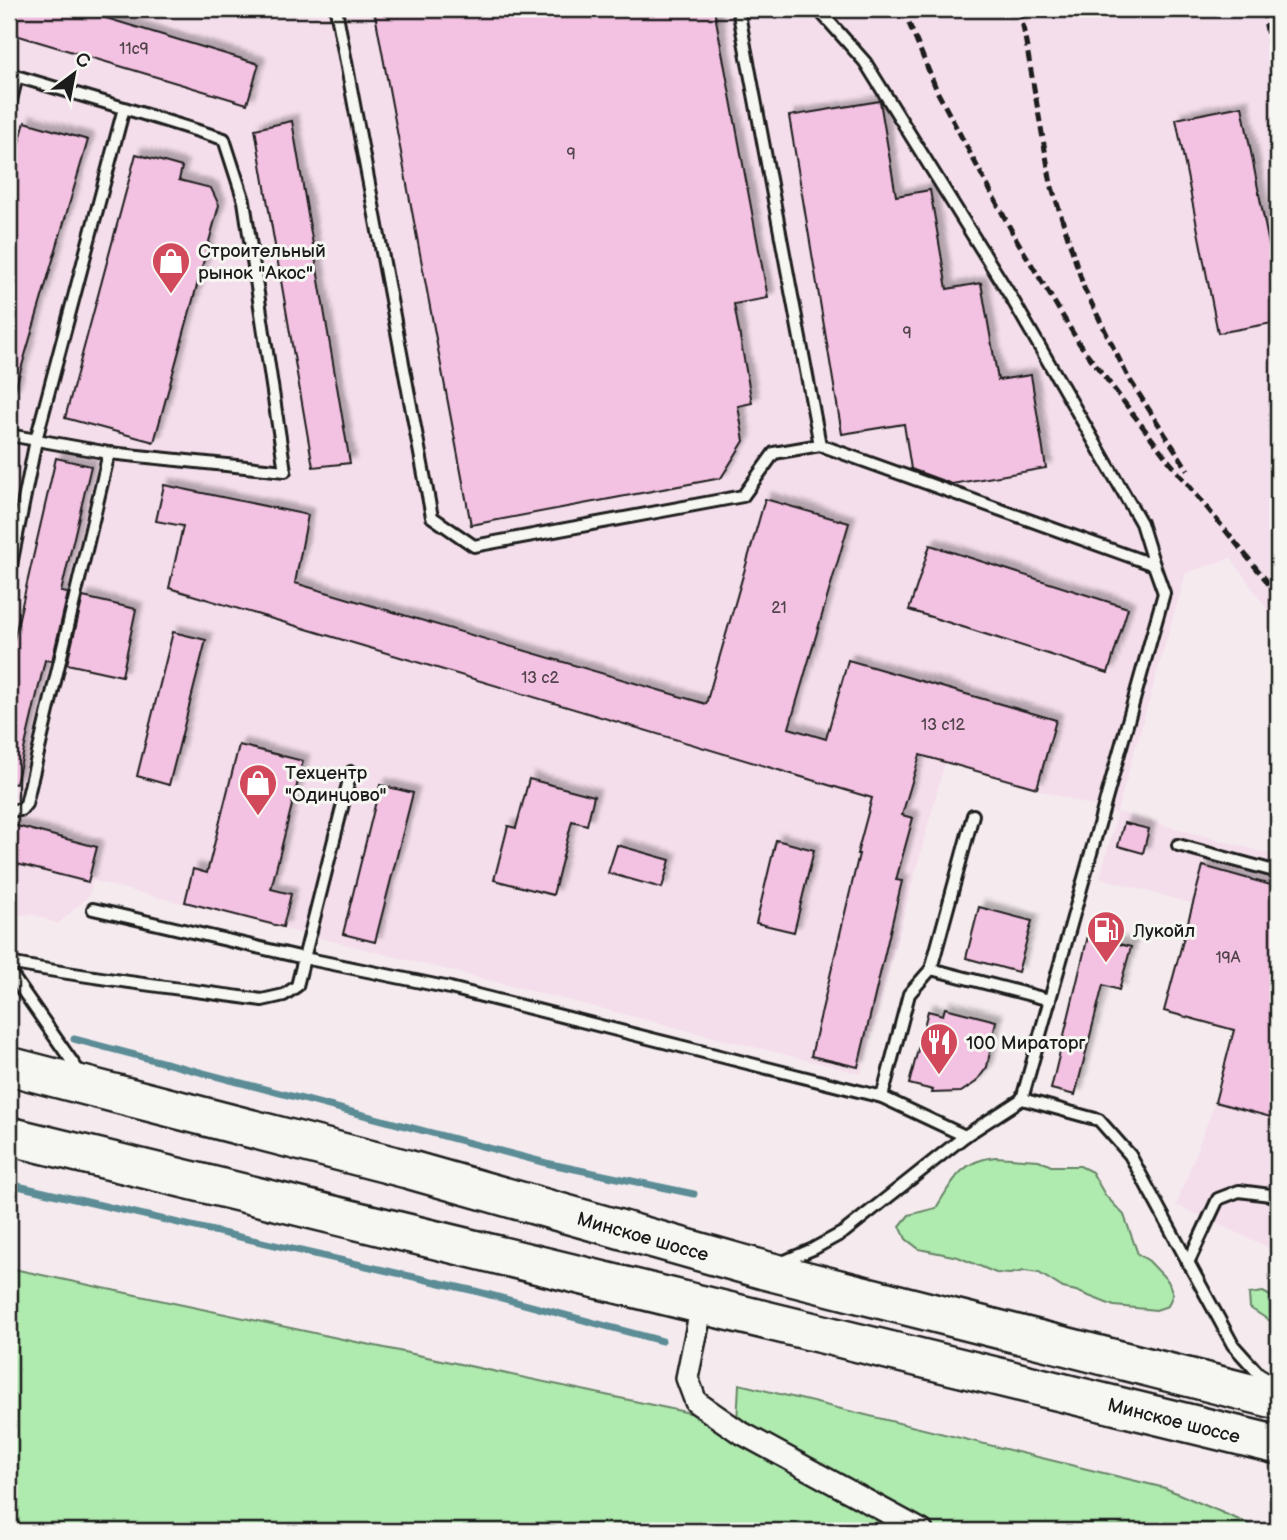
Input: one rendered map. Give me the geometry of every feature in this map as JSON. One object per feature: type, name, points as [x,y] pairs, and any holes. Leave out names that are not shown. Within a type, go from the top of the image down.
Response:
[{"type":"highway","name":"Минское шоссе","points":[[9,1066],[407,1169],[764,1270],[1278,1400]]},
{"type":"highway","name":"Минское шоссе","points":[[9,1136],[1278,1445]]},
{"type":"street","points":[[702,1306],[687,1378],[696,1402],[738,1431],[922,1531]]},
{"type":"lane","points":[[336,9],[432,517],[474,546],[743,496],[774,453],[820,445],[1154,565]]},
{"type":"lane","points":[[738,9],[820,445]]},
{"type":"lane","points":[[764,1270],[844,1232],[965,1136],[1022,1099],[1164,593],[1141,523],[1011,297],[865,62],[818,9]]},
{"type":"lane","points":[[9,108],[13,75],[224,139],[244,201],[285,471],[109,453],[9,435]]},
{"type":"lane","points":[[9,575],[36,440],[124,108]]},
{"type":"lane","points":[[9,810],[21,810],[26,804],[109,453]]},
{"type":"lane","points":[[9,963],[262,1000],[284,995],[297,986],[351,772]]},
{"type":"lane","points":[[882,1097],[909,994],[931,969],[973,815]]},
{"type":"lane","points":[[1178,845],[1278,872]]},
{"type":"lane","points":[[93,909],[304,958],[450,988],[882,1097],[965,1136]]},
{"type":"lane","points":[[931,969],[1050,1000]]},
{"type":"lane","points":[[9,971],[90,1086]]},
{"type":"lane","points":[[1022,1099],[1099,1120],[1130,1155],[1233,1345],[1259,1374],[1278,1385]]},
{"type":"lane","points":[[1188,1263],[1218,1199],[1239,1191],[1276,1193]]},
{"type":"shaded area","points":[[9,9],[1278,9],[1278,625],[1231,558],[1186,573],[1117,812],[1278,856],[1278,1252],[1176,1205],[1215,1102],[1234,1031],[1164,1011],[1193,904],[1100,878],[1117,813],[945,763],[861,1074],[93,881],[89,896],[58,924],[32,914],[9,916]]},
{"type":"green space","points":[[995,1157],[1039,1160],[1051,1166],[1080,1166],[1092,1172],[1105,1195],[1124,1215],[1138,1254],[1149,1261],[1168,1281],[1173,1294],[1168,1306],[1156,1310],[1114,1306],[1063,1288],[1039,1273],[996,1273],[958,1257],[919,1249],[906,1239],[900,1226],[909,1215],[936,1208],[965,1168],[983,1159]]},
{"type":"green space","points":[[9,1268],[737,1423],[739,1384],[1165,1488],[1265,1531],[9,1531]]},
{"type":"green space","points":[[1263,1292],[1278,1300],[1278,1326],[1250,1308],[1249,1294]]},
{"type":"building","points":[[9,9],[76,9],[259,64],[247,104],[9,33]]},
{"type":"building","points":[[374,9],[714,9],[768,298],[734,304],[752,403],[738,406],[744,441],[721,478],[471,525]]},
{"type":"building","points":[[880,101],[896,196],[930,190],[947,289],[981,283],[998,380],[1031,375],[1046,468],[952,484],[911,469],[904,424],[842,434],[789,116]]},
{"type":"building","points":[[1242,106],[1278,291],[1278,322],[1218,333],[1176,119]]},
{"type":"building","points":[[292,121],[350,463],[313,467],[255,129]]},
{"type":"building","points":[[25,122],[88,140],[14,393],[9,392],[9,178]]},
{"type":"building","points":[[136,154],[182,167],[179,180],[211,188],[219,205],[154,442],[65,418]]},
{"type":"building","points":[[56,458],[91,466],[61,592],[68,593],[52,661],[45,660],[16,784],[9,783],[9,661]]},
{"type":"building","points":[[164,485],[308,515],[295,583],[706,704],[765,499],[849,523],[789,728],[826,739],[848,660],[1056,720],[1037,788],[920,755],[902,815],[913,818],[896,880],[902,881],[858,1067],[811,1056],[872,798],[169,588],[183,526],[156,521]]},
{"type":"building","points":[[930,545],[1128,608],[1108,673],[909,610]]},
{"type":"building","points":[[83,597],[136,609],[122,676],[67,664]]},
{"type":"building","points":[[173,632],[206,640],[169,785],[137,776]]},
{"type":"building","points":[[239,745],[303,761],[271,889],[291,894],[283,927],[185,902],[193,869],[207,873]]},
{"type":"building","points":[[529,779],[594,796],[587,825],[572,821],[553,895],[494,880],[508,826],[516,828]]},
{"type":"building","points":[[380,785],[413,793],[375,942],[343,934]]},
{"type":"building","points":[[1124,823],[1149,829],[1143,853],[1118,846]]},
{"type":"building","points":[[9,824],[97,847],[88,882],[9,862]]},
{"type":"building","points":[[776,840],[814,850],[794,932],[756,923]]},
{"type":"building","points":[[617,845],[670,860],[662,888],[608,873]]},
{"type":"building","points":[[1203,866],[1278,887],[1278,1119],[1215,1102],[1234,1030],[1164,1011]]},
{"type":"building","points":[[979,907],[1032,921],[1018,972],[966,958]]},
{"type":"building","points":[[1088,936],[1131,947],[1119,990],[1103,985],[1075,1095],[1051,1089]]},
{"type":"building","points":[[945,1008],[996,1021],[987,1067],[976,1082],[961,1092],[932,1093],[933,1090],[909,1084],[928,1011],[943,1015]]},
{"type":"waterway","points":[[74,1039],[546,1163],[694,1194]]},
{"type":"waterway","points":[[9,1184],[475,1291],[662,1341]]},
{"type":"railway","points":[[903,9],[938,93],[1015,237],[1079,343],[1168,460],[1266,580],[1278,600]]},
{"type":"railway","points":[[1020,9],[1051,184],[1084,288],[1128,377],[1188,470]]},
{"type":"railway","points":[[1263,9],[1278,91]]},
{"type":"place","name":"Строительный рынок \"Акос\"","points":[[171,295]]},
{"type":"place","name":"Техцентр \"Одинцово\"","points":[[258,817]]},
{"type":"place","name":"Лукойл","points":[[1106,964]]},
{"type":"place","name":"100 Мираторг","points":[[939,1076]]}]
